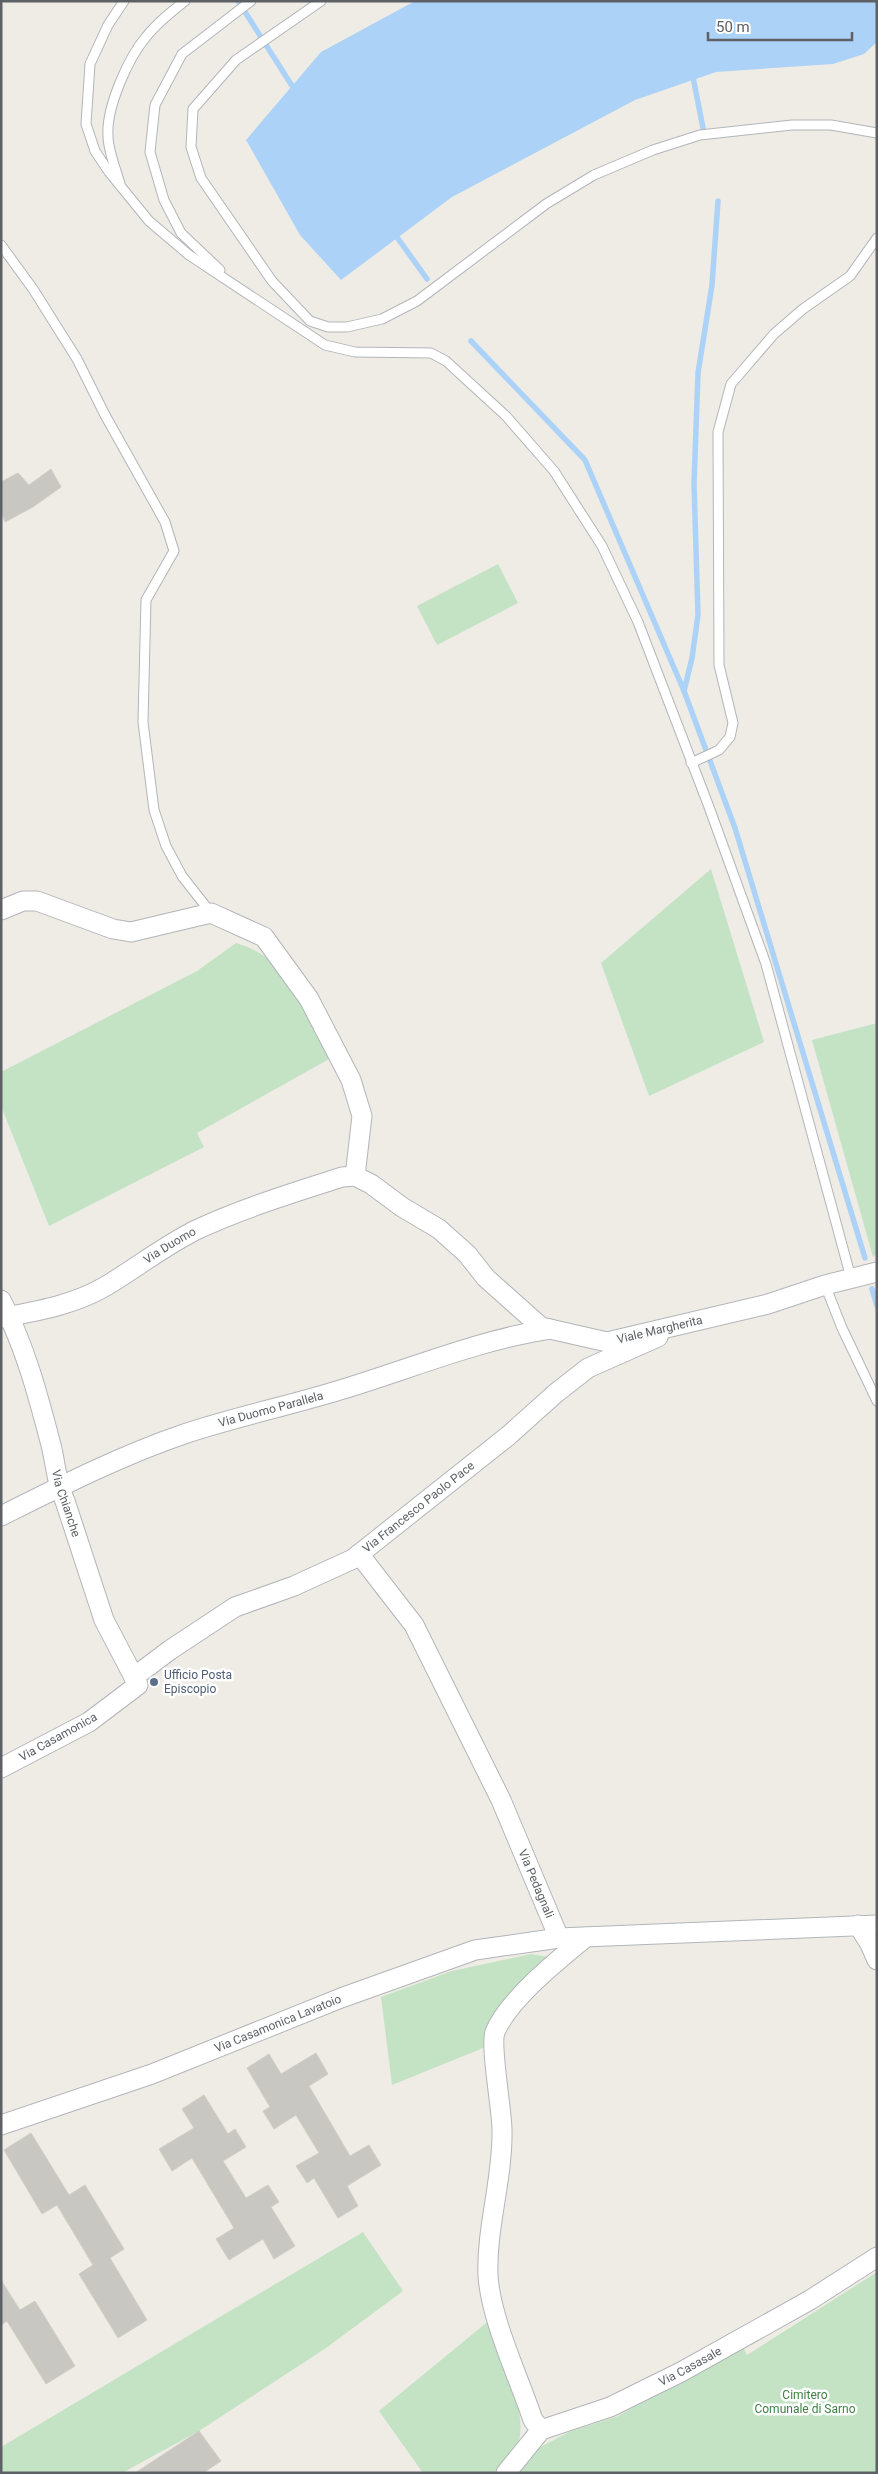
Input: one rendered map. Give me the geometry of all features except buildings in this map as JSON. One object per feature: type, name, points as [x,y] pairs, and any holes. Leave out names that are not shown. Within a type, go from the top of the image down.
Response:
[{"type":"street","points":[[1,910],[23,901],[37,901],[113,929],[131,932],[211,913],[264,937],[309,999],[351,1080],[362,1116],[349,1176]]},
{"type":"street","name":"Viale Margherita","points":[[349,1176],[371,1184],[402,1207],[439,1229],[467,1254],[493,1284],[541,1327],[607,1342],[768,1304],[825,1285],[877,1272]]},
{"type":"street","name":"Via Duomo","points":[[4,1311],[69,1303],[105,1286],[152,1255],[196,1231],[248,1208],[349,1176]]},
{"type":"street","name":"Via Chianche","points":[[4,1311],[17,1332],[55,1459],[58,1487],[65,1501],[104,1620],[136,1681]]},
{"type":"street","name":"Via Francesco Paolo Pace","points":[[136,1681],[170,1650],[236,1608],[294,1586],[359,1554],[508,1436],[556,1393],[588,1368],[693,1322]]},
{"type":"street","name":"Via Duomo Parallela","points":[[1,1516],[93,1470],[184,1434],[340,1390],[450,1354],[550,1329]]},
{"type":"street","name":"Via Pedagnali","points":[[359,1554],[414,1625],[501,1800],[559,1938]]},
{"type":"street","name":"Via Casamonica","points":[[1,1768],[89,1722],[136,1681]]},
{"type":"street","points":[[559,1938],[868,1925],[870,1944],[877,1960]]},
{"type":"street","points":[[506,2473],[541,2430],[533,2420],[498,2323],[488,2279],[488,2256],[502,2132],[494,2034],[508,2012],[537,1980],[586,1937]]},
{"type":"street","name":"Via Casamonica Lavatoio","points":[[1,2126],[152,2074],[341,1998],[475,1950],[559,1938]]},
{"type":"street","name":"Via Casasale","points":[[541,2430],[610,2407],[681,2372],[810,2300],[877,2257]]},
{"type":"lane","points":[[124,1],[108,25],[90,64],[86,124],[95,151],[121,187],[156,227],[189,255],[233,282],[304,333],[325,345],[355,352],[431,353],[446,361],[506,416],[554,471],[602,546],[638,622],[695,761],[709,807],[766,964],[851,1278]]},
{"type":"lane","points":[[121,187],[108,136],[110,108],[123,77],[144,38],[162,19],[186,1]]},
{"type":"lane","points":[[321,1],[236,60],[192,109],[191,147],[201,178],[272,281],[310,321],[328,327],[347,327],[382,320],[417,301],[546,204],[594,175],[653,150],[700,135],[792,125],[831,126],[877,133]]},
{"type":"lane","points":[[233,282],[181,233],[164,200],[150,152],[155,105],[182,54],[250,2]]},
{"type":"lane","points":[[695,761],[719,750],[730,737],[733,723],[719,665],[718,432],[731,384],[774,334],[803,309],[850,276],[877,238]]},
{"type":"lane","points":[[1,245],[34,289],[77,359],[105,415],[168,529],[174,551],[146,600],[143,722],[154,810],[166,846],[182,876],[211,913]]},
{"type":"lane","points":[[304,333],[310,321]]},
{"type":"lane","points":[[825,1285],[842,1328],[877,1401]]},
{"type":"green space","points":[[498,564],[518,603],[437,645],[417,606]]},
{"type":"green space","points":[[711,869],[764,1042],[649,1096],[601,963]]},
{"type":"green space","points":[[236,943],[255,950],[283,974],[305,1005],[331,1058],[197,1133],[204,1147],[49,1226],[1,1106],[1,1072],[197,971]]},
{"type":"green space","points":[[877,1023],[877,1254],[873,1257],[812,1040]]},
{"type":"green space","points":[[531,1954],[549,1957],[488,2046],[392,2085],[381,1997],[452,1971]]},
{"type":"green space","points":[[363,2232],[403,2291],[326,2348],[199,2431],[122,2473],[1,2473],[1,2447]]},
{"type":"green space","name":"Cimitero Comunale di Sarno","points":[[877,2272],[877,2473],[515,2473],[535,2450],[569,2432],[618,2416],[742,2345],[747,2355]]},
{"type":"green space","points":[[491,2319],[508,2367],[518,2404],[520,2436],[516,2449],[496,2473],[423,2473],[379,2411]]},
{"type":"water","points":[[415,1],[877,1],[877,42],[864,54],[833,64],[716,72],[635,100],[452,197],[341,280],[300,235],[246,140],[321,52]]},
{"type":"waterway","points":[[238,1],[296,92]]},
{"type":"waterway","points":[[692,72],[703,128]]},
{"type":"waterway","points":[[718,201],[712,285],[698,373],[694,484],[698,615],[692,658],[684,691],[735,828],[865,1258]]},
{"type":"waterway","points":[[394,233],[427,279]]},
{"type":"waterway","points":[[471,341],[585,460],[684,691]]},
{"type":"waterway","points":[[872,1289],[877,1306]]},
{"type":"place","name":"Ufficio Posta Episcopio","points":[[154,1682]]}]
